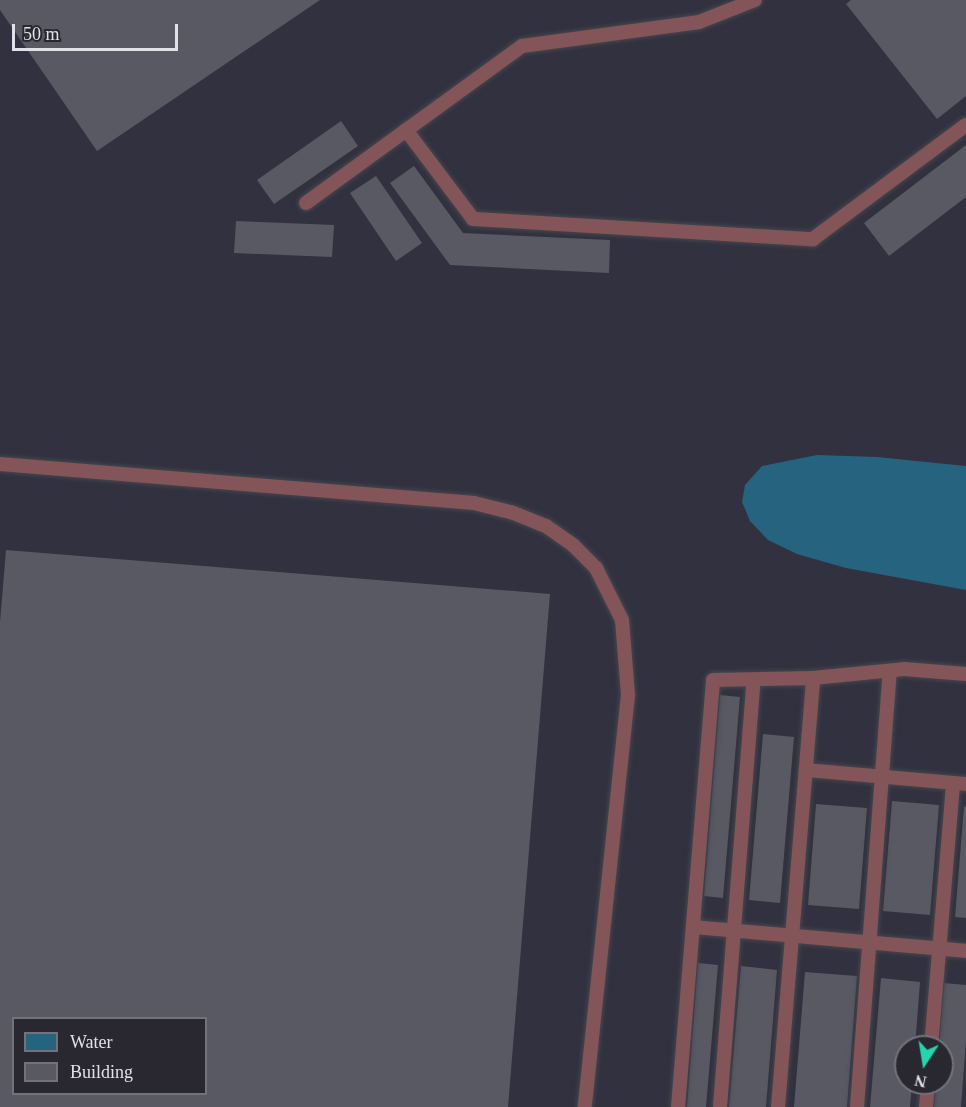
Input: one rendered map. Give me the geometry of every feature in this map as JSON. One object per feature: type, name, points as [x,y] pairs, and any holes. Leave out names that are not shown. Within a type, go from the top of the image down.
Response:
[{"type":"lane","points":[[306,203],[522,46],[699,22],[755,0]]},
{"type":"lane","points":[[406,130],[473,219],[813,239],[966,125]]},
{"type":"lane","points":[[0,464],[474,503],[512,512],[546,526],[573,544],[596,568],[610,591],[622,620],[628,695],[585,1107]]},
{"type":"lane","points":[[678,1107],[713,680],[813,678],[904,669],[966,674]]},
{"type":"lane","points":[[857,1107],[890,672]]},
{"type":"lane","points":[[778,1107],[813,678]]},
{"type":"lane","points":[[720,1107],[754,680]]},
{"type":"lane","points":[[806,771],[960,783],[932,1035]]},
{"type":"lane","points":[[693,927],[966,951]]},
{"type":"shaded area","points":[[0,0],[966,0],[966,1107],[0,1107]]},
{"type":"water","points":[[817,455],[877,457],[966,466],[966,590],[846,568],[797,554],[768,540],[750,521],[742,502],[745,485],[762,466]]},
{"type":"building","points":[[0,0],[320,0],[97,151],[0,10]]},
{"type":"building","points":[[851,0],[966,0],[966,96],[937,119],[846,4]]},
{"type":"building","points":[[341,121],[358,146],[274,204],[257,180]]},
{"type":"building","points":[[966,145],[966,197],[889,256],[864,223]]},
{"type":"building","points":[[414,166],[463,233],[610,240],[609,273],[450,265],[390,183]]},
{"type":"building","points":[[376,176],[422,243],[396,261],[350,193]]},
{"type":"building","points":[[236,221],[334,225],[332,257],[234,253]]},
{"type":"building","points":[[6,550],[550,594],[508,1107],[0,1107],[0,622]]},
{"type":"building","points":[[720,695],[740,697],[723,898],[704,896]]},
{"type":"building","points":[[763,734],[794,737],[780,903],[749,900]]},
{"type":"building","points":[[892,801],[939,805],[930,915],[883,911]]},
{"type":"building","points":[[816,804],[867,808],[859,909],[808,905]]},
{"type":"building","points":[[964,806],[966,807],[966,918],[955,917]]},
{"type":"building","points":[[698,963],[718,965],[706,1107],[687,1107]]},
{"type":"building","points":[[741,966],[777,970],[766,1107],[729,1107]]},
{"type":"building","points":[[805,972],[857,976],[847,1107],[794,1107]]},
{"type":"building","points":[[881,978],[920,982],[916,1035],[894,1035],[894,1095],[911,1095],[910,1107],[870,1107]]},
{"type":"building","points":[[944,983],[966,985],[966,1040],[961,1107],[934,1107],[935,1095],[954,1095],[954,1035],[940,1035]]}]
